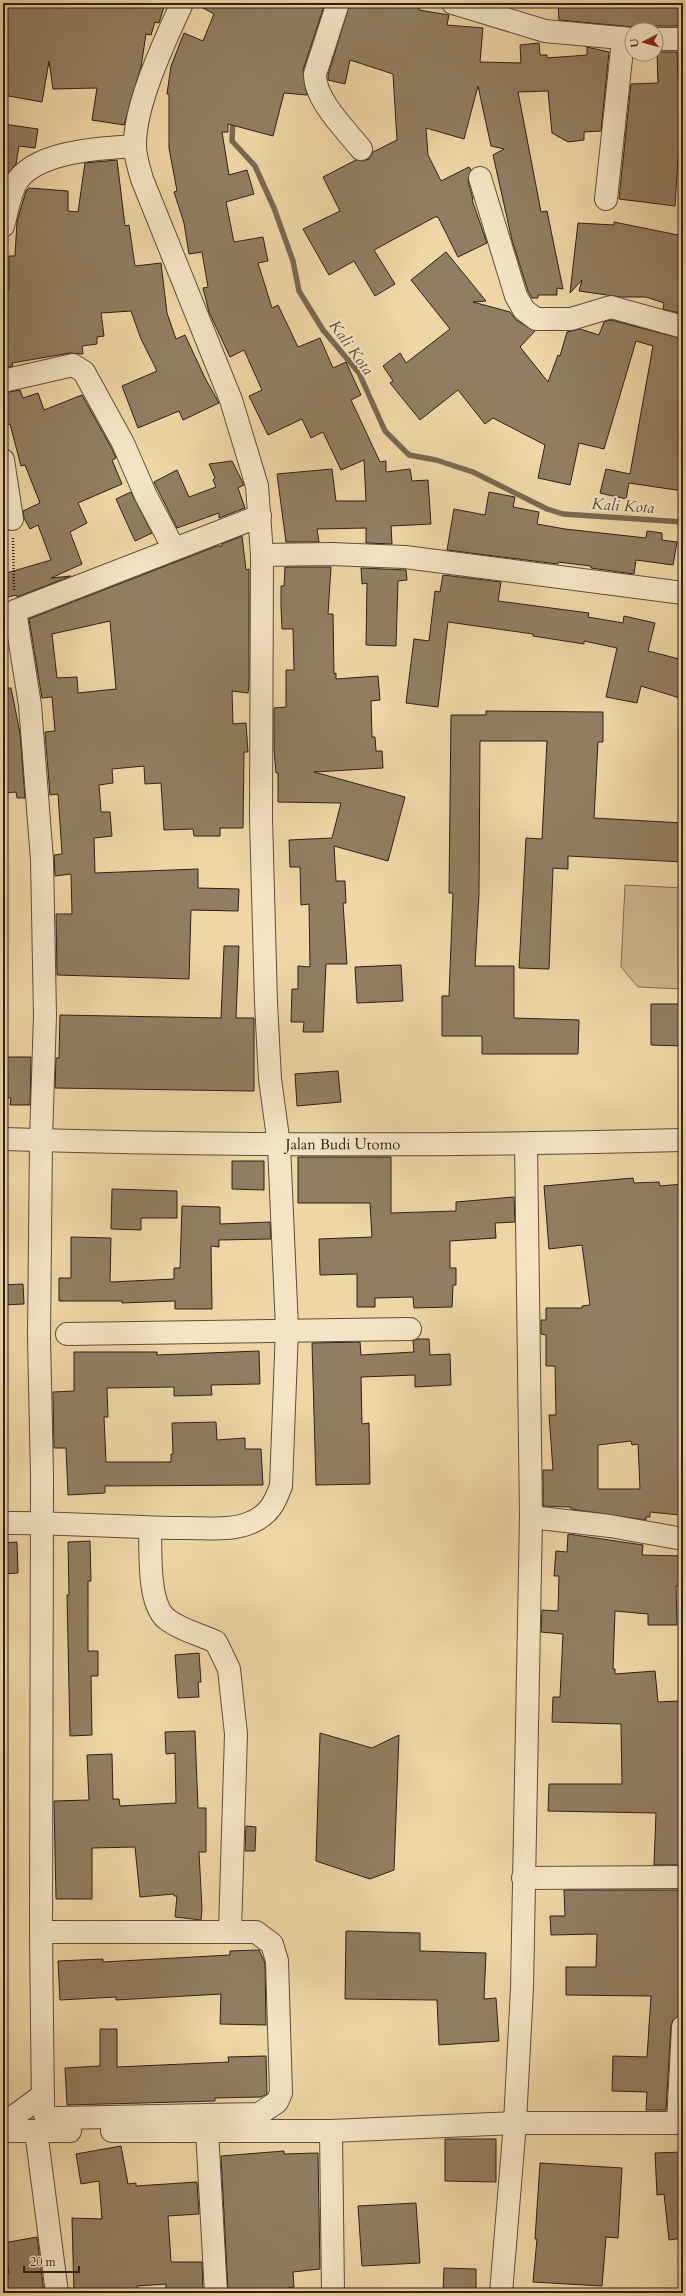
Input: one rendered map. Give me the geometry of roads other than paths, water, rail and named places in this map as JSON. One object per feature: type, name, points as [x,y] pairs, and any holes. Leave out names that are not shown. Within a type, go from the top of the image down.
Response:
[{"type":"street","points":[[3,1523],[41,1522],[150,1528],[234,1528],[253,1522],[274,1506],[281,1486],[284,1464],[287,1329],[279,1145],[270,1078],[266,1002],[261,818],[262,555],[260,516],[253,472],[231,400],[142,179],[135,146],[137,126],[154,66],[182,3]]},
{"type":"street","points":[[338,3],[330,22],[314,82],[320,97],[361,149]]},
{"type":"street","points":[[453,3],[546,31],[624,40]]},
{"type":"street","points":[[664,39],[683,39]]},
{"type":"street","points":[[606,199],[625,62]]},
{"type":"street","points":[[3,226],[15,184],[24,174],[41,163],[58,156],[93,149],[135,146]]},
{"type":"street","points":[[480,178],[516,296],[524,310],[536,319],[571,319],[611,307],[683,327]]},
{"type":"street","points":[[3,381],[73,365],[84,372],[123,443],[146,496],[174,549]]},
{"type":"street","points":[[3,460],[12,519]]},
{"type":"street","points":[[41,1932],[256,1932],[272,1944],[277,1961],[281,2093],[277,2102],[259,2114],[46,2117],[43,2095],[41,1932],[40,1337],[41,1140],[45,1015],[42,860],[30,705],[15,611],[260,516]]},
{"type":"street","points":[[262,555],[331,554],[405,557],[683,593]]},
{"type":"street","name":"Jalan Budi Utomo","points":[[3,1139],[279,1145],[526,1144],[683,1140]]},
{"type":"street","points":[[501,2293],[515,2123],[522,1988],[531,1517],[526,1144]]},
{"type":"street","points":[[66,1334],[287,1329],[410,1329]]},
{"type":"street","points":[[531,1517],[617,1527],[683,1539]]},
{"type":"street","points":[[150,1528],[153,1592],[158,1609],[167,1620],[216,1642],[228,1669],[236,1734],[230,1931]]},
{"type":"street","points":[[523,1878],[683,1877]]},
{"type":"street","points":[[3,2131],[331,2131],[515,2123],[681,2123],[683,2027]]},
{"type":"street","points":[[3,2117],[13,2117],[43,2095]]},
{"type":"street","points":[[36,2131],[57,2293]]},
{"type":"street","points":[[207,2131],[216,2293]]},
{"type":"street","points":[[331,2131],[333,2293]]},
{"type":"waterway","name":"Kali Kota","points":[[233,119],[232,141],[255,166],[274,208],[293,261],[299,291],[323,330],[359,373],[385,431],[409,455],[436,460],[473,472],[547,509],[563,514],[683,522]]}]
